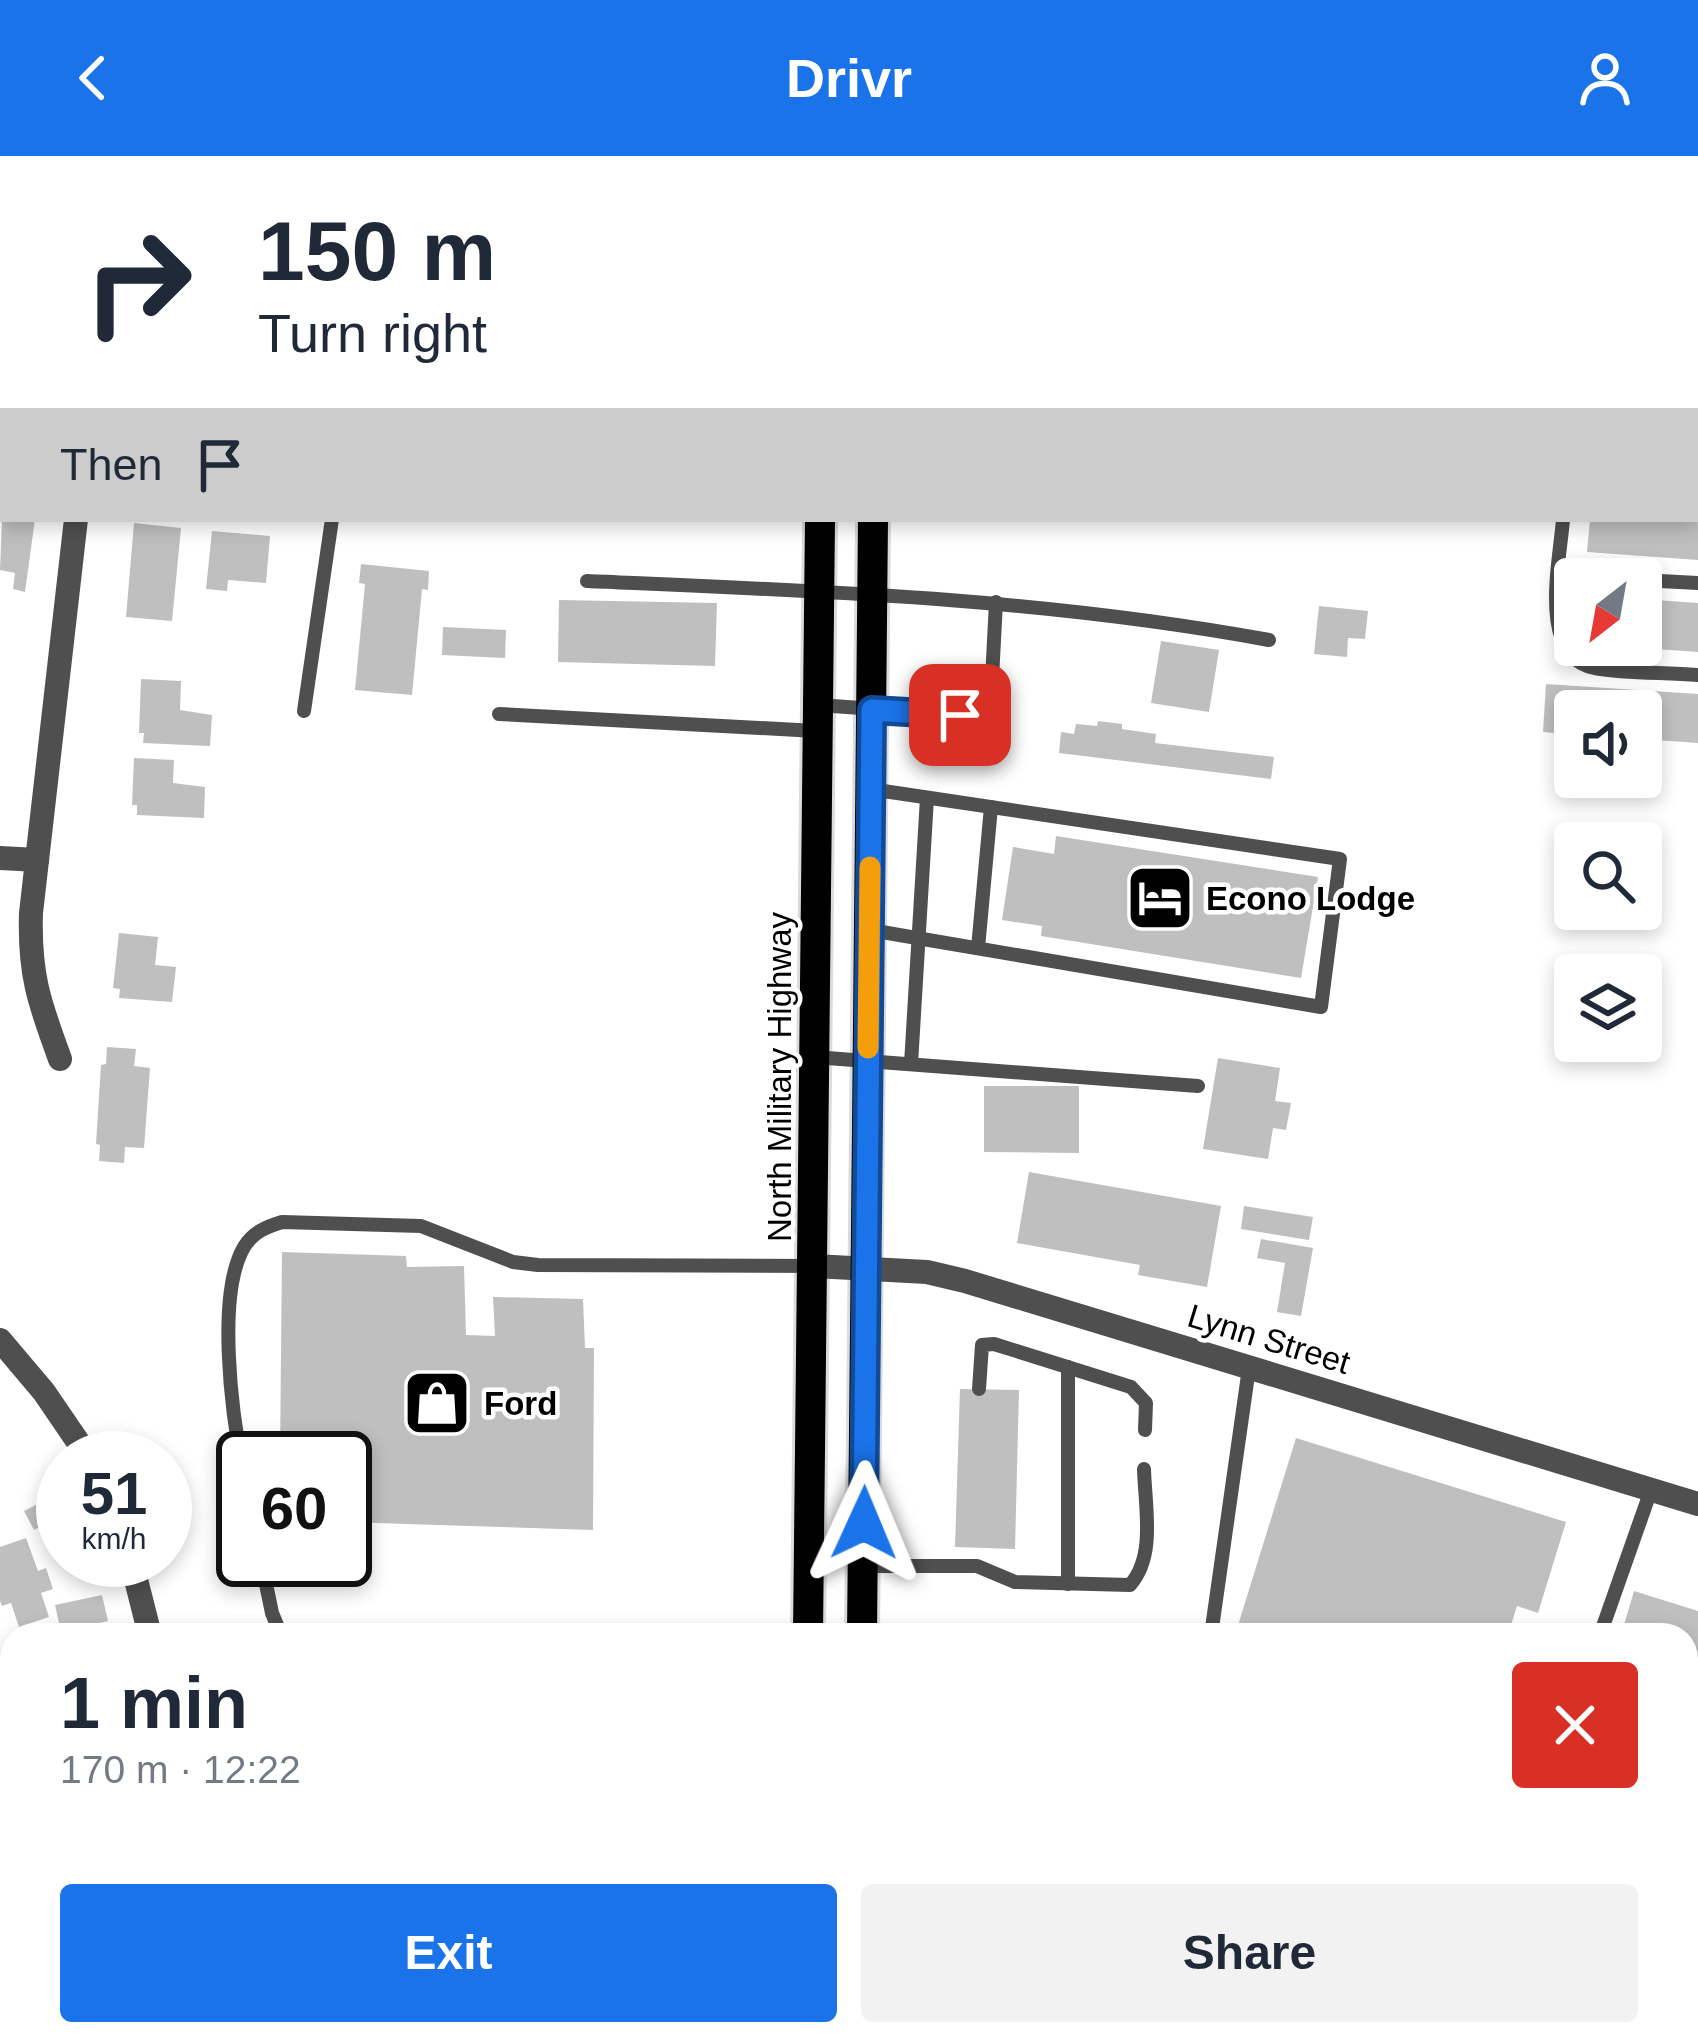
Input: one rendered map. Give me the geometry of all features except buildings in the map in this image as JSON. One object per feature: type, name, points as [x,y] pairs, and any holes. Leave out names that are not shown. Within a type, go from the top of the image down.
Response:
[{"type":"main road","name":"North Military Highway","points":[[808,1623],[820,522]]},
{"type":"main road","points":[[862,1623],[873,522]]},
{"type":"street","points":[[60,1059],[34,990],[29,959],[76,522]]},
{"type":"street","points":[[0,858],[37,860]]},
{"type":"street","name":"Lynn Street","points":[[814,1266],[927,1272],[965,1281],[1698,1504]]},
{"type":"street","points":[[0,1340],[71,1431]]},
{"type":"street","points":[[137,1587],[147,1623]]},
{"type":"lane","points":[[304,711],[332,522]]},
{"type":"lane","points":[[1560,558],[1563,522]]},
{"type":"lane","points":[[587,581],[996,602],[1270,640]]},
{"type":"lane","points":[[1662,581],[1698,583]]},
{"type":"lane","points":[[499,714],[817,718],[872,710],[990,717],[996,602]]},
{"type":"lane","points":[[1588,666],[1698,675]]},
{"type":"lane","points":[[869,930],[1321,1007],[1340,859],[870,789]]},
{"type":"lane","points":[[911,1064],[927,798]]},
{"type":"lane","points":[[977,948],[992,807]]},
{"type":"lane","points":[[814,1057],[1198,1086]]},
{"type":"lane","points":[[235,1431],[230,1291],[236,1264],[246,1243],[261,1229],[282,1222],[412,1225],[513,1262],[538,1265],[814,1266]]},
{"type":"lane","points":[[979,1389],[982,1346],[994,1344],[1138,1393],[1146,1403],[1145,1430]]},
{"type":"lane","points":[[1068,1367],[1068,1583]]},
{"type":"lane","points":[[1213,1623],[1249,1368]]},
{"type":"lane","points":[[863,1565],[976,1566],[1015,1582],[1130,1585],[1146,1557],[1144,1469]]},
{"type":"lane","points":[[1604,1623],[1651,1490]]},
{"type":"lane","points":[[976,1547],[976,1566]]},
{"type":"lane","points":[[267,1587],[276,1623]]},
{"type":"slow traffic","points":[[868,1048],[870,867]]},
{"type":"place","name":"Econo Lodge","points":[[1160,898]]},
{"type":"place","name":"Ford","points":[[437,1403]]},
{"type":"route","points":[[864,1523],[872,710],[960,715]]}]
